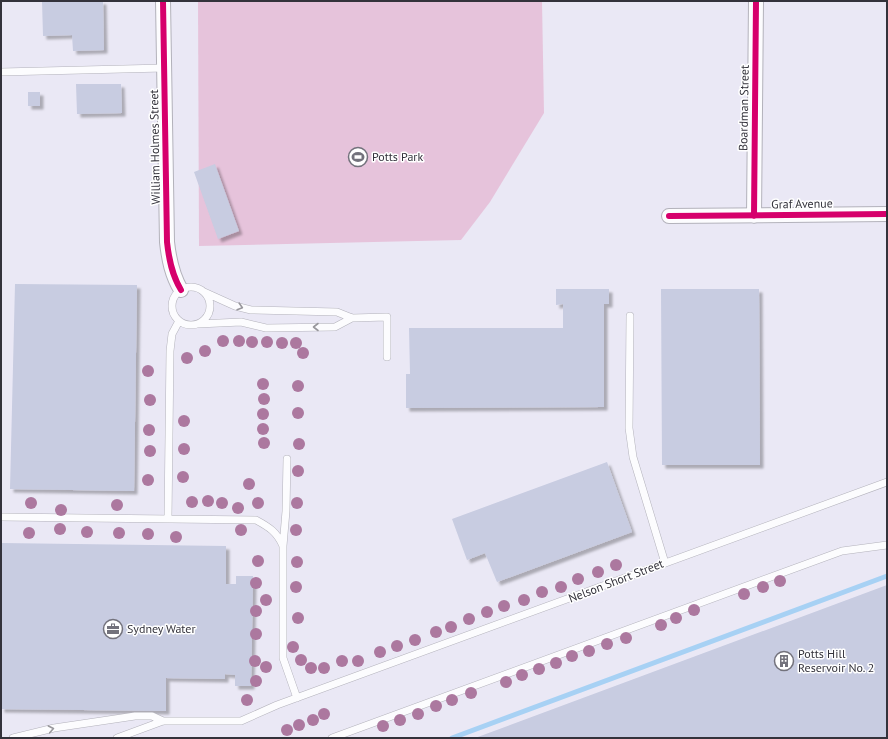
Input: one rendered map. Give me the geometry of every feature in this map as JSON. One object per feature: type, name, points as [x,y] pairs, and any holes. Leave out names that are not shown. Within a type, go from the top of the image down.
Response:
[{"type":"street","name":"William Holmes Street","points":[[163,1],[169,258],[174,279],[181,290]]},
{"type":"street","name":"Boardman Street","points":[[754,216],[756,1]]},
{"type":"street","name":"Graf Avenue","points":[[669,216],[887,214]]},
{"type":"lane","points":[[1,72],[164,68]]},
{"type":"lane","points":[[204,292],[208,297],[210,305],[210,312],[204,321],[191,326],[179,321],[175,316],[172,306],[174,299],[181,290],[192,287],[204,292],[235,306],[251,310],[337,312],[352,318],[387,317],[388,357]]},
{"type":"lane","points":[[630,316],[629,428],[633,457],[666,562]]},
{"type":"lane","points":[[198,324],[241,322],[266,328],[335,327],[352,318]]},
{"type":"lane","points":[[168,519],[170,351],[172,334],[179,321]]},
{"type":"lane","points":[[287,459],[286,511],[283,546],[283,658],[297,698]]},
{"type":"lane","name":"Nelson Short Street","points":[[163,721],[241,721],[297,698],[887,482]]},
{"type":"lane","points":[[1,517],[256,520],[273,530],[283,546]]},
{"type":"lane","points":[[332,738],[842,552],[887,545]]},
{"type":"lane","points":[[13,738],[54,728],[135,716],[152,716],[163,721]]},
{"type":"lane","points":[[117,738],[163,721]]},
{"type":"shaded area","name":"Potts Park","points":[[198,1],[542,1],[544,113],[490,202],[461,240],[199,246]]},
{"type":"building","points":[[42,1],[103,1],[104,50],[73,51],[72,35],[43,36]]},
{"type":"building","points":[[76,84],[121,84],[122,113],[77,114]]},
{"type":"building","points":[[28,92],[40,92],[40,106],[28,106]]},
{"type":"building","points":[[215,164],[239,231],[218,239],[194,172]]},
{"type":"building","points":[[15,284],[137,285],[134,491],[10,489]]},
{"type":"building","points":[[556,289],[609,289],[609,304],[604,304],[604,407],[406,408],[406,374],[410,374],[409,328],[563,328],[563,304],[556,305]]},
{"type":"building","points":[[661,289],[759,289],[760,465],[662,465]]},
{"type":"building","points":[[607,462],[632,532],[497,582],[485,553],[467,560],[452,519]]},
{"type":"building","name":"Sydney Water","points":[[1,543],[226,546],[226,584],[236,584],[236,576],[253,576],[251,686],[235,686],[235,675],[225,674],[225,679],[166,678],[166,711],[1,709]]},
{"type":"building","name":"Potts Hill Reservoir No. 2","points":[[887,585],[887,738],[475,738]]},
{"type":"waterway","points":[[452,738],[887,576]]},
{"type":"cycle path","points":[[163,1],[167,242],[171,267],[181,290]]},
{"type":"cycle path","points":[[754,216],[756,1]]},
{"type":"cycle path","points":[[669,216],[887,214]]},
{"type":"place","name":"Potts Park","points":[[358,157]]},
{"type":"place","name":"Sydney Water","points":[[113,629]]},
{"type":"place","name":"Potts Hill Reservoir No. 2","points":[[784,661]]}]
